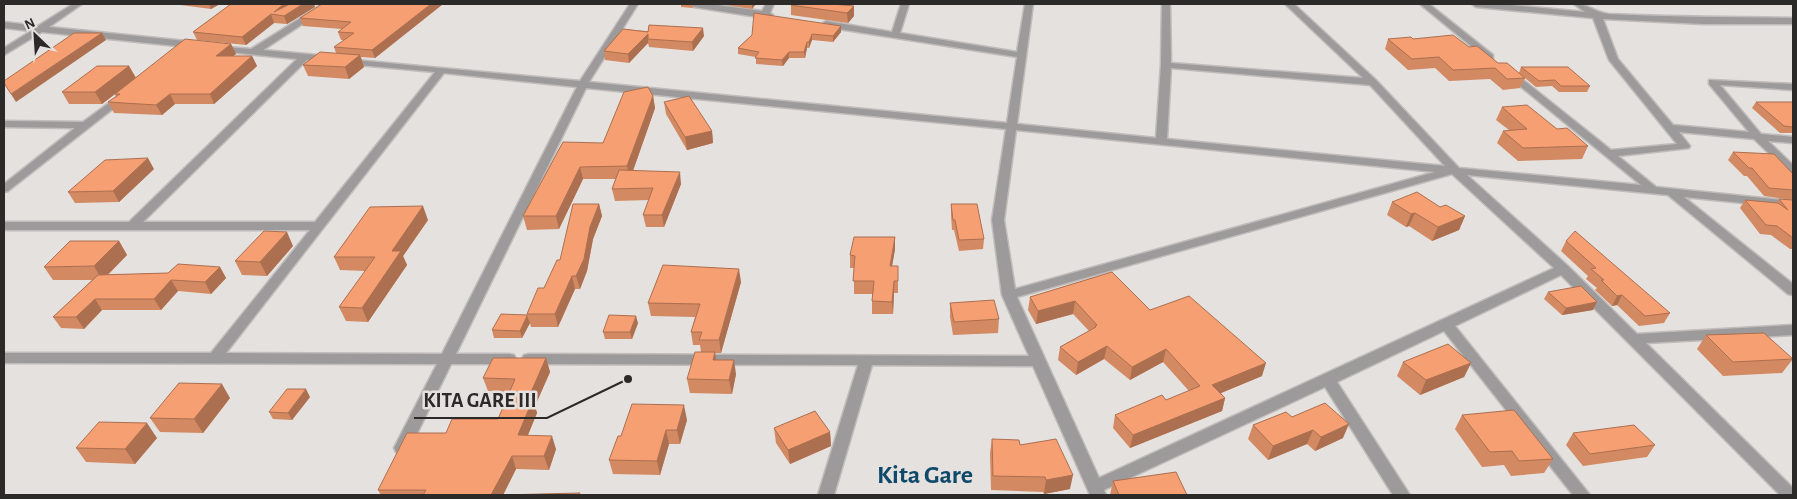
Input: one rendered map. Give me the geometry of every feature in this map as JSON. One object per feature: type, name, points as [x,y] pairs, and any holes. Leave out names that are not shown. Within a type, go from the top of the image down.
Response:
[{"type":"street","points":[[4,52],[78,4]]},
{"type":"street","points":[[254,51],[329,4]]},
{"type":"street","points":[[396,461],[583,84],[634,4]]},
{"type":"street","points":[[694,4],[782,18]]},
{"type":"street","points":[[764,15],[770,4]]},
{"type":"street","points":[[895,35],[905,4]]},
{"type":"street","points":[[1029,4],[998,220],[1009,295],[1096,491],[1562,269]]},
{"type":"street","points":[[1161,141],[1166,65],[1166,4]]},
{"type":"street","points":[[1289,4],[1373,82],[1455,170],[1562,269],[1790,495]]},
{"type":"street","points":[[1424,4],[1652,190]]},
{"type":"street","points":[[1476,4],[1597,16],[1704,21],[1793,21]]},
{"type":"street","points":[[1578,4],[1597,16],[1614,60],[1685,146],[1609,154]]},
{"type":"street","points":[[820,23],[1021,54]]},
{"type":"street","points":[[4,25],[1793,204]]},
{"type":"street","points":[[173,56],[187,44]]},
{"type":"street","points":[[132,226],[305,56]]},
{"type":"street","points":[[1166,65],[1373,82]]},
{"type":"street","points":[[215,358],[442,70]]},
{"type":"street","points":[[1793,87],[1712,82],[1758,137],[1793,170]]},
{"type":"street","points":[[4,189],[129,91]]},
{"type":"street","points":[[4,124],[85,125]]},
{"type":"street","points":[[1670,128],[1793,140]]},
{"type":"street","points":[[1009,295],[1455,170]]},
{"type":"street","points":[[1671,191],[1793,291]]},
{"type":"street","points":[[4,226],[319,226]]},
{"type":"street","points":[[1446,324],[1582,495]]},
{"type":"street","points":[[1633,339],[1793,330]]},
{"type":"street","points":[[7,361],[215,358],[1039,361]]},
{"type":"street","points":[[826,495],[866,361]]},
{"type":"street","points":[[1328,380],[1402,495]]},
{"type":"building","points":[[231,4],[284,4],[274,12],[290,4],[303,4],[284,16],[271,14],[242,37],[193,32]]},
{"type":"building","points":[[322,4],[431,4],[372,50],[334,47],[354,33],[338,32],[351,22],[300,18]]},
{"type":"building","points":[[791,4],[832,4],[854,6],[847,13]]},
{"type":"building","points":[[754,13],[841,26],[833,36],[812,34],[804,52],[789,52],[782,60],[755,58],[759,52],[738,48],[752,35]]},
{"type":"building","points":[[649,25],[703,28],[692,42],[648,39],[648,34],[628,54],[604,51],[623,29],[648,32]]},
{"type":"building","points":[[74,33],[102,33],[11,94],[4,81]]},
{"type":"building","points":[[1453,35],[1469,47],[1477,46],[1498,63],[1507,63],[1525,78],[1507,79],[1495,68],[1453,70],[1439,57],[1412,59],[1388,39],[1411,37],[1413,39]]},
{"type":"building","points":[[185,39],[231,44],[216,56],[252,56],[210,94],[170,94],[156,105],[108,102],[120,94],[115,94]]},
{"type":"building","points":[[320,52],[360,55],[345,67],[303,65]]},
{"type":"building","points":[[97,66],[129,66],[95,92],[62,92]]},
{"type":"building","points":[[1521,67],[1568,67],[1590,86],[1561,86],[1555,80],[1539,81]]},
{"type":"building","points":[[648,87],[653,96],[627,166],[580,167],[556,216],[523,216],[563,142],[603,143],[624,92]]},
{"type":"building","points":[[689,96],[712,131],[685,137],[664,102]]},
{"type":"building","points":[[1756,102],[1793,102],[1793,127],[1784,126]]},
{"type":"building","points":[[1527,105],[1557,129],[1567,128],[1588,146],[1523,148],[1503,131],[1527,129],[1502,107]]},
{"type":"building","points":[[1733,152],[1774,154],[1793,174],[1793,190],[1769,188],[1752,168],[1749,168]]},
{"type":"building","points":[[148,158],[113,191],[68,192],[105,160]]},
{"type":"building","points":[[619,170],[680,172],[662,215],[643,215],[653,188],[612,189]]},
{"type":"building","points":[[1417,192],[1440,207],[1446,205],[1465,216],[1438,227],[1392,202]]},
{"type":"building","points":[[1779,199],[1793,200],[1793,238],[1777,226],[1766,225],[1745,200],[1778,203],[1788,210]]},
{"type":"building","points":[[573,204],[599,204],[590,227],[584,259],[576,276],[572,276],[555,314],[527,314],[538,288],[544,288],[557,260],[560,260]]},
{"type":"building","points":[[951,204],[977,204],[984,239],[959,240],[955,220],[953,220]]},
{"type":"building","points":[[423,206],[392,251],[401,251],[362,308],[339,307],[375,257],[334,257],[370,207]]},
{"type":"building","points":[[264,231],[287,232],[260,262],[235,261]]},
{"type":"building","points":[[1575,231],[1670,313],[1645,316],[1622,295],[1617,296],[1601,280],[1604,280],[1591,269],[1596,268],[1566,241]]},
{"type":"building","points":[[854,237],[895,237],[890,266],[898,266],[898,281],[894,281],[892,302],[872,301],[874,281],[853,281],[855,256],[850,255]]},
{"type":"building","points":[[70,241],[119,241],[94,266],[44,267]]},
{"type":"building","points":[[178,264],[220,267],[205,282],[171,280],[154,299],[95,299],[76,317],[53,317],[98,275],[168,273]]},
{"type":"building","points":[[663,265],[739,269],[719,340],[699,340],[702,332],[691,332],[700,304],[648,303]]},
{"type":"building","points":[[1112,272],[1150,310],[1189,296],[1266,363],[1212,385],[1225,398],[1133,435],[1115,415],[1162,395],[1166,400],[1200,386],[1166,349],[1132,367],[1107,346],[1078,362],[1060,347],[1097,325],[1075,301],[1038,311],[1030,297]]},
{"type":"building","points":[[1581,286],[1597,302],[1566,308],[1548,292]]},
{"type":"building","points":[[994,300],[999,319],[954,322],[950,303]]},
{"type":"building","points":[[501,314],[527,316],[520,331],[492,330]]},
{"type":"building","points":[[609,315],[636,316],[630,332],[603,332]]},
{"type":"building","points":[[1764,333],[1793,359],[1733,362],[1706,335]]},
{"type":"building","points":[[1448,344],[1471,363],[1426,380],[1403,362]]},
{"type":"building","points":[[695,352],[715,352],[713,360],[734,360],[729,380],[687,379]]},
{"type":"building","points":[[493,358],[546,358],[528,399],[533,399],[518,435],[552,436],[544,456],[512,456],[491,495],[423,495],[426,490],[378,490],[407,433],[446,433],[452,419],[498,419],[515,379],[483,378]]},
{"type":"building","points":[[179,383],[222,384],[194,419],[150,418]]},
{"type":"building","points":[[287,389],[306,389],[288,413],[269,412]]},
{"type":"building","points":[[1325,403],[1349,424],[1321,437],[1313,430],[1273,446],[1253,425],[1286,412],[1292,417]]},
{"type":"building","points":[[632,404],[684,405],[677,430],[666,430],[657,461],[609,460],[618,436],[621,436]]},
{"type":"building","points":[[1514,410],[1553,459],[1519,461],[1512,451],[1490,452],[1462,415]]},
{"type":"building","points":[[815,411],[830,432],[788,450],[774,428]]},
{"type":"building","points":[[99,422],[147,423],[125,449],[76,448]]},
{"type":"building","points":[[1634,425],[1655,445],[1590,454],[1573,433]]},
{"type":"building","points":[[992,439],[1019,440],[1020,445],[1056,439],[1073,475],[1046,480],[1045,477],[993,476]]},
{"type":"building","points":[[1176,472],[1187,495],[1119,495],[1113,481]]},
{"type":"building","points":[[580,493],[579,495],[502,495]]},
{"type":"place","name":"KITA GARE III","points":[[628,379]]},
{"type":"district","name":"Kita Gare","points":[[925,474]]}]
